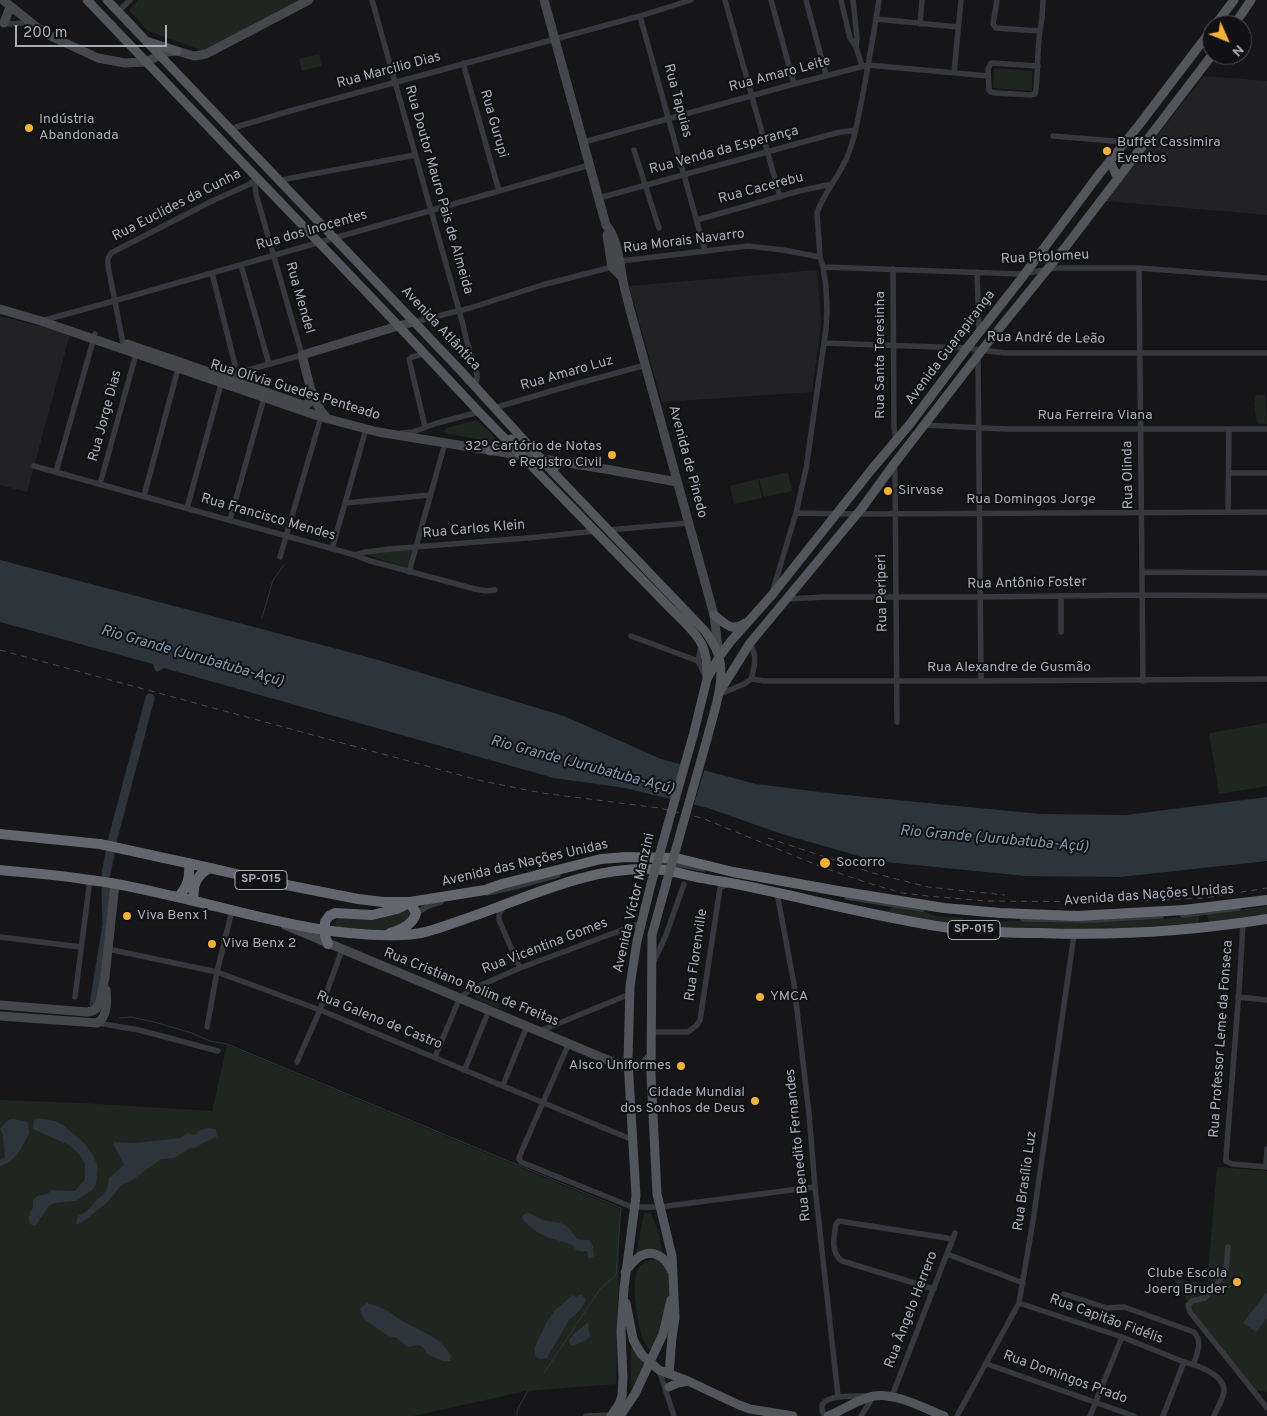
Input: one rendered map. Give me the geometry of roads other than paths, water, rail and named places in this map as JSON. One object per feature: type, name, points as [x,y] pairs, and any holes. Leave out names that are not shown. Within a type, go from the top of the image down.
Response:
[{"type":"highway","name":"Avenida das Nações Unidas","points":[[0,834],[100,844],[358,900],[410,902],[485,890],[502,884],[601,860],[626,857],[676,858],[733,872],[847,893],[944,908],[1000,913],[1077,916],[1184,910],[1267,900]]},
{"type":"highway","points":[[178,897],[187,887],[190,871],[189,863]]},
{"type":"highway","points":[[194,901],[196,880],[203,871],[210,868]]},
{"type":"highway","name":"Avenida das Nações Unidas","points":[[278,922],[324,930],[384,935],[420,933],[570,881],[595,874],[639,869],[666,870],[903,920],[952,928],[1000,932],[1074,935],[1175,931],[1267,919]]},
{"type":"highway","name":"SP-015","points":[[0,870],[112,883],[278,922]]},
{"type":"highway","points":[[328,944],[324,930],[326,919],[335,913],[372,915],[397,909],[410,902],[416,913],[415,917],[404,928],[384,935]]},
{"type":"main road","name":"Avenida Atlântica","points":[[87,0],[521,456],[697,637],[705,652],[708,679]]},
{"type":"main road","name":"Avenida Atlântica","points":[[107,0],[475,386],[553,472],[705,631],[719,656],[721,669],[718,694]]},
{"type":"main road","points":[[1223,15],[1236,0],[1241,5],[1238,15]]},
{"type":"main road","points":[[1241,15],[1251,0]]},
{"type":"main road","points":[[145,40],[177,51]]},
{"type":"main road","name":"Avenida Guarapiranga","points":[[708,679],[719,656],[772,595],[922,410],[979,332],[1202,42]]},
{"type":"main road","name":"Avenida Guarapiranga","points":[[718,694],[750,644],[856,514],[980,353],[1048,269],[1108,189],[1118,179],[1204,65]]},
{"type":"main road","points":[[1110,161],[1118,179]]},
{"type":"main road","points":[[490,451],[504,446],[508,442],[513,434],[512,428]]},
{"type":"main road","points":[[553,472],[555,466],[562,462]]},
{"type":"main road","points":[[714,616],[732,627],[738,627],[747,622]]},
{"type":"main road","name":"Avenida Víctor Manzini","points":[[624,1288],[636,1196],[629,1067],[630,994],[634,955],[650,884],[708,679]]},
{"type":"main road","name":"Avenida Víctor Manzini","points":[[669,1374],[675,1318],[672,1256],[657,1194],[654,1159],[651,1083],[652,935],[718,694]]},
{"type":"main road","points":[[625,1272],[638,1258],[653,1253],[663,1258],[669,1264],[673,1276],[671,1304],[662,1334],[634,1394]]},
{"type":"main road","points":[[624,1288],[633,1340],[642,1354],[659,1370],[740,1405],[793,1416]]},
{"type":"main road","points":[[612,1416],[622,1396],[621,1331],[624,1288]]},
{"type":"main road","points":[[675,1318],[676,1368],[680,1375],[688,1381]]},
{"type":"main road","points":[[620,1416],[645,1380],[659,1370]]},
{"type":"main road","points":[[668,1391],[678,1383],[688,1381]]},
{"type":"main road","points":[[826,1416],[874,1396],[892,1396],[944,1416]]},
{"type":"street","points":[[118,12],[130,0]]},
{"type":"street","points":[[4,2],[44,34],[98,58],[125,64],[146,62],[159,55],[177,51],[194,56],[206,54],[309,0]]},
{"type":"street","name":"Rua Doutor Mauro Pais de Almeida","points":[[372,0],[477,374],[478,378],[475,386]]},
{"type":"street","name":"Avenida de Pinedo","points":[[544,0],[606,225],[612,267],[622,277]]},
{"type":"street","points":[[667,7],[673,0]]},
{"type":"street","name":"Rua Marcilio Dias","points":[[231,130],[394,82],[640,16],[691,0]]},
{"type":"street","points":[[724,0],[780,197]]},
{"type":"street","points":[[771,0],[794,84]]},
{"type":"street","points":[[806,0],[826,75]]},
{"type":"street","points":[[840,0],[850,38],[865,66]]},
{"type":"street","points":[[853,0],[857,38],[856,47]]},
{"type":"street","points":[[772,595],[796,512],[806,468],[828,310],[820,256],[817,213],[848,155],[856,130],[865,66],[879,0]]},
{"type":"street","points":[[920,24],[922,0]]},
{"type":"street","points":[[954,73],[961,0]]},
{"type":"street","points":[[997,0],[993,24],[996,28],[1040,31]]},
{"type":"street","points":[[1038,66],[994,63],[989,66],[988,88],[991,92],[1030,96],[1035,94],[1038,66],[1040,31],[1043,18],[1043,0]]},
{"type":"street","points":[[4,2],[2,23],[28,22]]},
{"type":"street","name":"Rua Tapuias","points":[[640,16],[705,251]]},
{"type":"street","points":[[876,19],[958,27]]},
{"type":"street","name":"Rua Gurupi","points":[[463,63],[499,191]]},
{"type":"street","name":"Rua Amaro Leite","points":[[584,142],[865,66],[988,76]]},
{"type":"street","name":"Rua Venda da Esperança","points":[[599,198],[836,133],[856,130]]},
{"type":"street","points":[[1053,136],[1126,142]]},
{"type":"street","points":[[634,150],[659,228]]},
{"type":"street","points":[[280,182],[286,179],[415,155]]},
{"type":"street","name":"Rua dos Inocentes","points":[[44,320],[590,165]]},
{"type":"street","name":"Rua Mendel","points":[[258,179],[255,190],[273,256],[314,398],[325,418]]},
{"type":"street","name":"Rua Euclides da Cunha","points":[[124,343],[114,301],[107,262],[108,256],[258,179]]},
{"type":"street","name":"Rua Cacerebu","points":[[697,220],[832,184]]},
{"type":"street","name":"Avenida de Pinedo","points":[[606,225],[610,230],[620,261],[622,277],[714,616],[719,656]]},
{"type":"street","name":"Rua Morais Navarro","points":[[612,267],[620,261],[748,246],[820,256]]},
{"type":"street","points":[[241,264],[268,364]]},
{"type":"street","points":[[187,508],[222,380],[268,364],[398,326],[612,267]]},
{"type":"street","name":"Rua Ptolomeu","points":[[823,267],[1025,274],[1048,269],[1140,268],[1267,278]]},
{"type":"street","name":"Rua Olinda","points":[[1140,268],[1143,680]]},
{"type":"street","name":"Rua Santa Teresinha","points":[[893,269],[894,428],[896,440]]},
{"type":"street","points":[[977,272],[979,332]]},
{"type":"street","points":[[212,273],[236,365]]},
{"type":"street","name":"Rua Olívia Guedes Penteado","points":[[0,304],[6,309],[94,337],[136,354],[179,365]]},
{"type":"street","points":[[56,472],[94,337]]},
{"type":"street","name":"Rua Olívia Guedes Penteado","points":[[94,337],[124,343],[222,380],[303,405],[314,398]]},
{"type":"street","name":"Rua André de Leão","points":[[824,343],[967,348],[980,353],[1267,353]]},
{"type":"street","points":[[980,353],[981,681]]},
{"type":"street","name":"Rua Jorge Dias","points":[[100,484],[136,354]]},
{"type":"street","points":[[424,354],[409,359],[425,427]]},
{"type":"street","points":[[144,496],[179,365]]},
{"type":"street","name":"Rua Amaro Luz","points":[[494,408],[646,365]]},
{"type":"street","name":"Rua Olívia Guedes Penteado","points":[[222,380],[264,398],[366,429],[677,482]]},
{"type":"street","points":[[230,520],[264,398]]},
{"type":"street","points":[[394,434],[413,432],[479,412]]},
{"type":"street","points":[[280,557],[325,418]]},
{"type":"street","name":"Rua Ferreira Viana","points":[[924,425],[979,428],[1267,429]]},
{"type":"street","points":[[332,549],[366,429]]},
{"type":"street","points":[[1228,512],[1230,473],[1229,429]]},
{"type":"street","points":[[409,572],[445,443]]},
{"type":"street","name":"Rua Periperi","points":[[894,464],[897,722]]},
{"type":"street","name":"Rua Francisco Mendes","points":[[34,466],[475,590],[495,590]]},
{"type":"street","points":[[1230,473],[1267,473]]},
{"type":"street","points":[[345,503],[430,495]]},
{"type":"street","name":"Rua Domingos Jorge","points":[[796,512],[806,514],[1267,512]]},
{"type":"street","points":[[608,530],[689,523]]},
{"type":"street","name":"Rua Carlos Klein","points":[[354,555],[365,552],[595,531]]},
{"type":"street","points":[[1143,572],[1267,573]]},
{"type":"street","name":"Rua Antônio Foster","points":[[788,599],[825,597],[1143,595],[1267,596]]},
{"type":"street","points":[[1060,632],[1061,596]]},
{"type":"street","points":[[631,636],[698,661]]},
{"type":"street","points":[[701,644],[698,661],[708,679]]},
{"type":"street","points":[[718,694],[744,684],[751,679],[756,660],[750,644]]},
{"type":"street","name":"Rua Alexandre de Gusmão","points":[[751,679],[764,681],[981,681],[1267,679]]},
{"type":"street","points":[[416,913],[442,901],[504,890],[586,867],[622,860],[682,865],[901,907],[987,916],[1062,921],[1092,920],[1200,914],[1267,904]]},
{"type":"street","points":[[75,997],[81,947],[93,880]]},
{"type":"street","points":[[112,883],[105,977],[100,1002],[93,1011],[91,1018],[115,1027],[139,1030],[218,1051]]},
{"type":"street","name":"Rua Florenville","points":[[652,1032],[688,1032],[700,1020],[720,888],[730,883]]},
{"type":"street","name":"Avenida Víctor Manzini","points":[[651,967],[666,935],[684,884]]},
{"type":"street","name":"Rua Benedito Fernandes","points":[[776,893],[794,984],[838,1396]]},
{"type":"street","points":[[506,904],[499,914],[499,920],[520,968]]},
{"type":"street","points":[[207,1027],[217,972],[232,910]]},
{"type":"street","name":"Rua Cristiano Rolim de Freitas","points":[[278,922],[620,1065],[629,1067]]},
{"type":"street","name":"Rua Vicentina Gomes","points":[[460,997],[472,989],[520,968],[641,923]]},
{"type":"street","name":"Rua Professor Leme da Fonseca","points":[[1243,923],[1226,1160],[1232,1164],[1266,1167]]},
{"type":"street","name":"Avenida Víctor Manzini","points":[[652,935],[660,938],[666,935]]},
{"type":"street","name":"Rua Brasílio Luz","points":[[957,1416],[1019,1303],[1074,935]]},
{"type":"street","points":[[0,937],[81,947]]},
{"type":"street","name":"Rua Galeno de Castro","points":[[108,949],[217,972],[320,1010],[633,1140]]},
{"type":"street","points":[[296,1062],[320,1010],[342,950]]},
{"type":"street","points":[[98,1021],[106,993],[105,977]]},
{"type":"street","points":[[540,1031],[630,994]]},
{"type":"street","points":[[435,1057],[460,997]]},
{"type":"street","points":[[1238,997],[1267,1000]]},
{"type":"street","points":[[0,1005],[93,1011]]},
{"type":"street","points":[[464,1069],[489,1010]]},
{"type":"street","points":[[93,1011],[98,1021]]},
{"type":"street","points":[[0,1016],[98,1021],[115,1027]]},
{"type":"street","points":[[503,1085],[527,1026]]},
{"type":"street","points":[[569,1043],[520,1155],[519,1159],[521,1162],[634,1208],[660,1207],[815,1187]]},
{"type":"street","points":[[629,1067],[642,1066],[651,1056]]},
{"type":"street","points":[[1266,1167],[1267,1149]]},
{"type":"street","name":"Rua Ângelo Herrero","points":[[892,1396],[934,1288],[954,1236],[839,1221],[836,1224],[834,1244],[835,1253],[838,1258],[934,1288]]},
{"type":"street","points":[[1228,1247],[1226,1270],[1219,1281],[1205,1298],[1192,1301],[1188,1305],[1190,1312],[1267,1408]]},
{"type":"street","points":[[947,1254],[1023,1284]]},
{"type":"street","points":[[1064,1294],[1107,1308],[1124,1307],[1194,1332],[1198,1336],[1199,1346],[1193,1365]]},
{"type":"street","name":"Rua Capitão Fidélis","points":[[1019,1303],[1122,1337],[1216,1376],[1224,1386],[1224,1392],[1214,1416]]},
{"type":"street","points":[[1090,1416],[1122,1337]]},
{"type":"street","points":[[1163,1416],[1184,1362]]},
{"type":"street","name":"Rua Domingos Prado","points":[[987,1364],[1134,1416]]},
{"type":"street","points":[[659,1370],[668,1391],[674,1416]]},
{"type":"street","points":[[668,1391],[669,1374]]},
{"type":"street","points":[[826,1416],[823,1413],[824,1404],[828,1400],[838,1396],[874,1396]]},
{"type":"street","points":[[861,1416],[874,1396]]},
{"type":"street","points":[[586,1416],[612,1416]]},
{"type":"water","name":"Rio Grande (Jurubatuba-Açú)","points":[[0,560],[375,659],[564,716],[661,759],[756,784],[836,794],[1040,814],[1126,815],[1267,797],[1267,861],[1120,877],[1026,876],[876,861],[782,834],[708,808],[625,788],[554,778],[164,668],[157,672],[153,664],[0,622]]},
{"type":"water","points":[[39,1118],[55,1121],[63,1125],[84,1143],[94,1157],[98,1168],[96,1184],[92,1190],[76,1201],[54,1203],[49,1206],[35,1226],[30,1224],[29,1219],[33,1208],[33,1201],[37,1196],[47,1194],[52,1190],[75,1191],[85,1179],[85,1164],[79,1154],[69,1145],[33,1129],[34,1120]]},
{"type":"water","points":[[8,1120],[28,1122],[29,1134],[17,1155],[8,1163],[0,1166],[0,1160],[5,1157],[3,1135],[0,1129]]},
{"type":"water","points":[[208,1128],[216,1129],[217,1137],[195,1148],[190,1148],[174,1158],[161,1159],[131,1181],[121,1185],[108,1202],[81,1223],[76,1224],[79,1215],[89,1210],[106,1191],[109,1178],[124,1165],[113,1142],[134,1143],[181,1138],[187,1133],[194,1135]]},
{"type":"water","points":[[528,1213],[543,1220],[564,1224],[577,1238],[589,1240],[593,1246],[594,1256],[589,1259],[587,1251],[578,1251],[570,1244],[536,1232],[522,1218],[524,1214]]},
{"type":"water","points":[[1266,1293],[1267,1318],[1256,1332],[1243,1323]]},
{"type":"water","points":[[581,1294],[586,1300],[580,1310],[569,1320],[547,1358],[540,1359],[536,1357],[534,1349],[546,1323],[555,1310],[573,1295],[576,1297]]},
{"type":"water","points":[[367,1303],[384,1309],[436,1340],[451,1355],[450,1361],[443,1361],[427,1354],[424,1348],[419,1345],[407,1347],[397,1338],[388,1336],[364,1319],[360,1308]]},
{"type":"water","points":[[588,1322],[590,1336],[585,1341],[571,1346],[569,1340]]},
{"type":"waterway","points":[[262,618],[273,580],[284,565]]},
{"type":"waterway","points":[[106,874],[113,838],[150,698]]},
{"type":"waterway","points":[[94,1004],[107,925],[106,890]]},
{"type":"waterway","points":[[119,1018],[131,1017],[154,1022],[192,1033],[210,1041],[227,1044],[621,1208],[616,1275],[600,1289],[544,1373]]},
{"type":"waterway","points":[[517,1416],[517,1410],[528,1391]]},
{"type":"railway","points":[[0,650],[482,781],[542,793],[659,808],[702,818],[824,868],[903,893],[986,901],[1113,902],[1205,898],[1267,888]]},
{"type":"railway","points":[[768,838],[873,873],[928,887],[1005,895]]},
{"type":"place","name":"Indústria Abandonada","points":[[29,128]]},
{"type":"place","name":"Buffet Cassimira Eventos","points":[[1107,151]]},
{"type":"place","name":"32º Cartório de Notas e Registro Civil","points":[[612,455]]},
{"type":"place","name":"Sirvase","points":[[888,491]]},
{"type":"place","name":"Socorro","points":[[825,863]]},
{"type":"place","name":"Viva Benx 1","points":[[127,916]]},
{"type":"place","name":"Viva Benx 2","points":[[212,944]]},
{"type":"place","name":"YMCA","points":[[760,997]]},
{"type":"place","name":"Alsco Uniformes","points":[[681,1066]]},
{"type":"place","name":"Cidade Mundial dos Sonhos de Deus","points":[[755,1101]]},
{"type":"place","name":"Clube Escola Joerg Bruder","points":[[1237,1282]]}]
